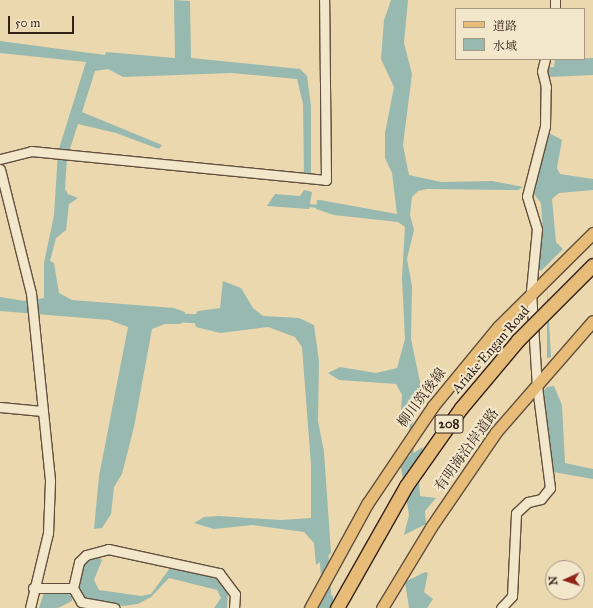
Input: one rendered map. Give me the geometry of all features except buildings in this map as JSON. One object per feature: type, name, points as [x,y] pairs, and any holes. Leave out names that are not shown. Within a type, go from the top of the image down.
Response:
[{"type":"highway","name":"Ariake Engan Road","points":[[337,608],[406,486],[461,408],[518,340],[593,265]]},
{"type":"highway","name":"Ariake Engan Road","points":[[465,411],[521,343],[593,272]]},
{"type":"main road","name":"柳川筑後線","points":[[310,608],[345,541],[400,452],[471,357],[531,291],[593,233]]},
{"type":"main road","name":"有明海沿岸道路","points":[[382,608],[466,474],[496,432],[593,322]]},
{"type":"street","points":[[0,159],[31,151],[326,180],[324,0]]},
{"type":"street","points":[[501,608],[512,596],[516,513],[528,502],[541,499],[550,488],[537,387],[531,291],[537,229],[527,196],[545,126],[546,87],[542,71],[545,60]]},
{"type":"street","points":[[0,169],[2,195],[31,294],[36,327],[51,511],[33,588],[30,608]]},
{"type":"street","points":[[0,407],[42,412]]},
{"type":"street","points":[[114,608],[81,602],[73,588],[78,562],[86,555],[108,549],[219,573],[235,594],[234,608]]},
{"type":"street","points":[[33,588],[73,588]]},
{"type":"water","points":[[174,0],[190,1],[191,58],[300,69],[307,76],[311,106],[311,177],[304,177],[303,104],[297,79],[231,73],[123,77],[108,69],[95,71],[82,112],[162,145],[159,149],[116,133],[78,124],[67,158],[65,189],[68,194],[78,198],[69,204],[66,230],[56,238],[50,261],[54,263],[59,293],[72,300],[174,308],[185,312],[181,324],[165,324],[152,329],[134,427],[122,474],[114,487],[111,514],[102,528],[94,529],[99,476],[128,327],[109,320],[0,311],[0,297],[25,301],[44,298],[44,263],[54,215],[58,152],[86,62],[0,53],[0,41],[105,55],[106,52],[175,58]]},
{"type":"water","points":[[391,0],[408,0],[404,43],[412,74],[403,145],[409,175],[441,182],[492,181],[523,187],[518,190],[427,189],[418,191],[412,197],[410,215],[414,230],[407,259],[412,286],[411,339],[420,382],[420,408],[400,423],[402,395],[396,384],[339,380],[328,373],[340,367],[376,373],[397,368],[405,339],[402,278],[405,227],[398,222],[334,215],[316,209],[317,200],[320,200],[397,214],[392,173],[385,158],[385,133],[394,87],[381,59],[384,20]]},
{"type":"water","points":[[585,58],[593,58],[593,75],[549,77],[549,67],[554,67],[555,60],[585,60]]},
{"type":"water","points":[[549,133],[562,140],[557,168],[560,174],[593,179],[593,190],[559,193],[552,199],[556,242],[563,249],[542,270],[535,271],[543,234],[541,203],[530,189]]},
{"type":"water","points":[[304,190],[312,192],[309,209],[267,206],[275,194],[300,196]]},
{"type":"water","points":[[223,281],[241,288],[253,308],[263,316],[299,318],[314,325],[319,361],[318,421],[324,452],[331,553],[316,565],[314,543],[304,532],[253,525],[214,529],[194,523],[204,517],[219,516],[281,520],[311,518],[311,465],[302,347],[295,337],[268,327],[220,333],[196,327],[193,317],[198,311],[220,308]]},
{"type":"water","points":[[547,287],[551,357],[547,358]]},
{"type":"water","points":[[554,386],[562,405],[565,463],[593,469],[593,479],[553,472],[539,397],[547,387]]},
{"type":"water","points":[[423,447],[418,467],[420,496],[436,498],[425,511],[426,524],[404,535],[409,515],[400,462]]},
{"type":"water","points":[[97,556],[102,560],[94,580],[99,590],[141,596],[151,594],[170,568],[219,579],[228,591],[227,608],[214,608],[221,598],[217,590],[169,578],[151,597],[138,604],[123,606],[83,597],[78,592],[83,565]]},
{"type":"water","points":[[425,572],[428,573],[424,592],[433,599],[427,608],[409,608],[405,582]]},
{"type":"water","points":[[66,592],[72,596],[72,601],[58,608],[39,608],[44,593]]},
{"type":"water","points":[[333,595],[333,608],[318,608],[317,606]]},
{"type":"waterway","points":[[308,205],[319,206]]},
{"type":"waterway","points":[[171,317],[206,319]]},
{"type":"waterway","points":[[411,413],[411,430]]},
{"type":"waterway","points":[[412,445],[412,456]]},
{"type":"waterway","points":[[323,547],[327,608]]}]
